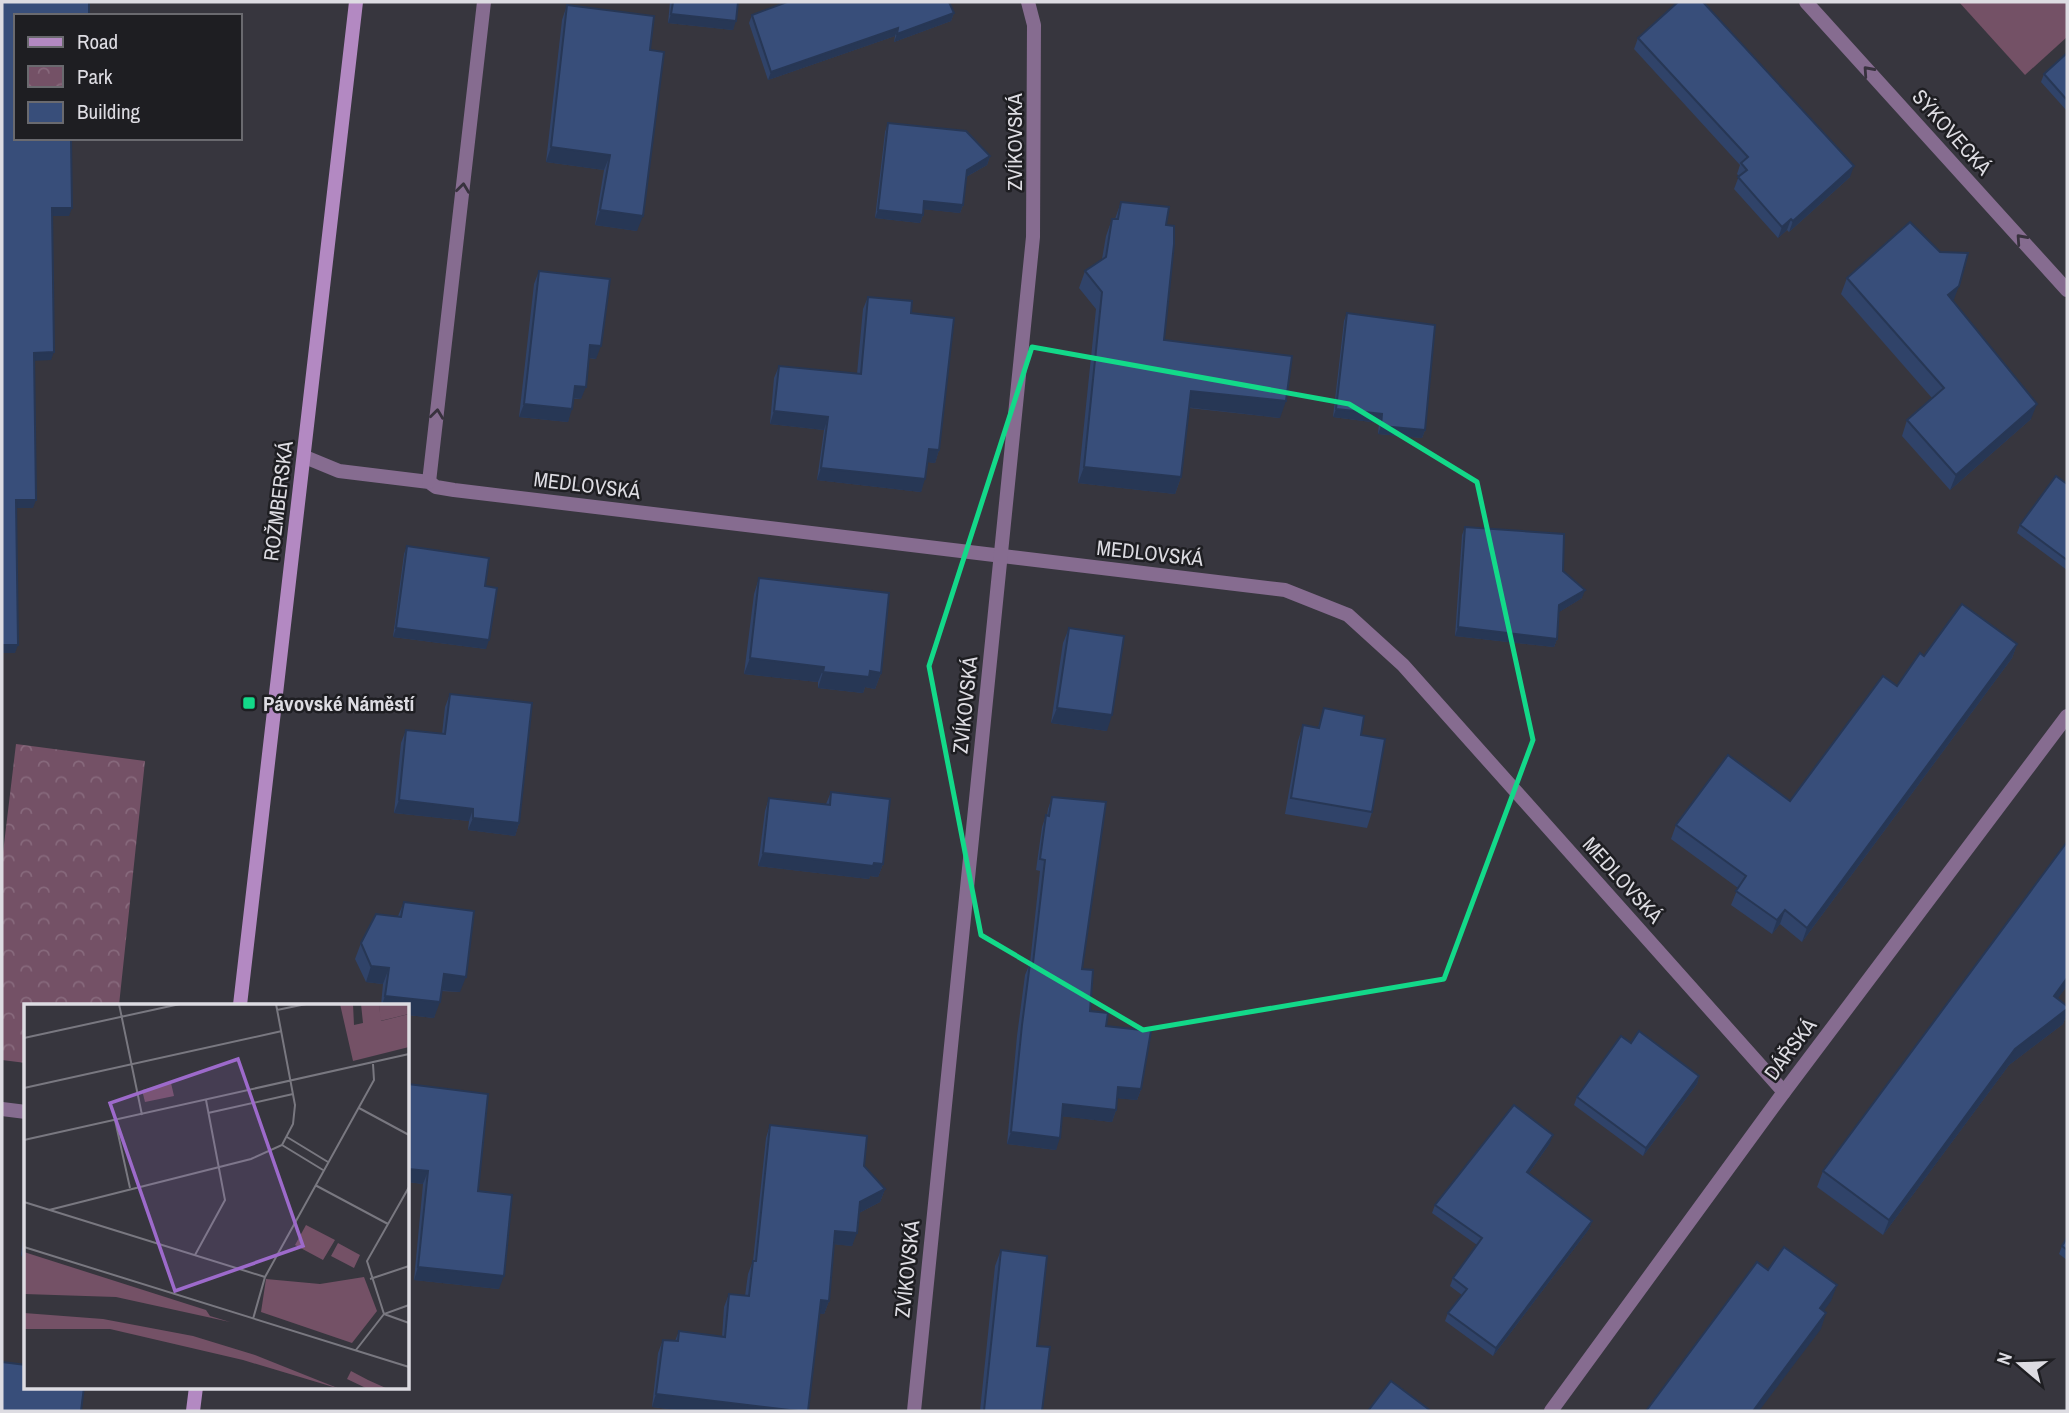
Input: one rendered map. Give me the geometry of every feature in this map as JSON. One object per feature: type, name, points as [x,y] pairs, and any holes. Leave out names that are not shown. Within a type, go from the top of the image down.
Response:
[{"type":"street","name":"ROŽMBERSKÁ","points":[[240,1004],[356,2]]},
{"type":"street","points":[[429,482],[484,2]]},
{"type":"street","name":"ZVÍKOVSKÁ","points":[[914,1411],[1035,216],[1034,25],[1028,2]]},
{"type":"street","name":"SÝKOVECKÁ","points":[[1806,2],[2067,290]]},
{"type":"street","name":"MEDLOVSKÁ","points":[[304,457],[339,471],[429,482],[436,488],[1001,558],[1285,590],[1348,615],[1403,665],[1784,1091]]},
{"type":"street","name":"DÁŘSKÁ","points":[[1551,1411],[1784,1091],[2067,716]]},
{"type":"street","points":[[2,1109],[24,1112]]},
{"type":"street","points":[[193,1411],[196,1388]]},
{"type":"highlighted area","points":[[1032,347],[1349,404],[1477,482],[1533,740],[1444,979],[1143,1030],[981,935],[929,666]]},
{"type":"green space","points":[[1959,2],[2067,2],[2067,37],[2025,75]]},
{"type":"green space","points":[[16,744],[145,761],[119,1004],[24,1004],[24,1063],[2,1060],[2,861]]},
{"type":"building","points":[[2,2],[89,2],[89,14],[14,14],[14,140],[71,140],[72,208],[52,208],[54,352],[34,353],[36,500],[16,500],[18,645],[2,645]]},
{"type":"building","points":[[673,2],[738,2],[736,21],[671,14]]},
{"type":"building","points":[[787,2],[949,2],[954,13],[897,34],[898,28],[771,72],[752,15]]},
{"type":"building","points":[[1678,2],[1703,2],[1854,166],[1793,221],[1791,219],[1782,227],[1738,177],[1747,170],[1741,163],[1748,157],[1638,38]]},
{"type":"building","points":[[567,5],[654,16],[650,50],[664,52],[643,216],[600,210],[610,155],[551,147]]},
{"type":"building","points":[[2067,53],[2067,100],[2044,74]]},
{"type":"building","points":[[888,123],[966,131],[990,156],[967,170],[963,205],[924,201],[923,215],[878,210]]},
{"type":"building","points":[[1121,202],[1169,207],[1166,225],[1174,226],[1174,244],[1164,340],[1292,356],[1286,401],[1191,391],[1181,477],[1084,467],[1102,292],[1085,271],[1106,257],[1112,219],[1118,219]]},
{"type":"building","points":[[1910,222],[1940,252],[1968,253],[1959,286],[1948,295],[2037,404],[1956,475],[1907,420],[1944,388],[1847,278]]},
{"type":"building","points":[[539,271],[610,279],[601,346],[590,345],[586,387],[575,386],[572,409],[524,404]]},
{"type":"building","points":[[868,297],[912,301],[911,313],[954,318],[939,450],[929,449],[925,479],[821,468],[828,417],[774,411],[779,366],[861,374]]},
{"type":"building","points":[[1347,313],[1435,325],[1425,430],[1381,426],[1382,414],[1336,409]]},
{"type":"building","points":[[2056,476],[2067,484],[2067,560],[2020,525]]},
{"type":"building","points":[[1465,527],[1564,534],[1563,571],[1585,590],[1559,605],[1557,639],[1458,627]]},
{"type":"building","points":[[407,546],[489,558],[485,586],[497,588],[489,640],[396,628]]},
{"type":"building","points":[[759,578],[889,593],[881,673],[870,671],[869,677],[823,672],[824,667],[750,658]]},
{"type":"building","points":[[1962,604],[2017,644],[1807,928],[1785,910],[1777,920],[1736,891],[1746,876],[1676,825],[1728,755],[1790,801],[1883,676],[1897,686],[1920,653],[1924,656]]},
{"type":"building","points":[[1069,628],[1124,636],[1112,715],[1057,708]]},
{"type":"building","points":[[450,694],[532,703],[519,823],[473,818],[473,809],[399,800],[406,730],[445,734]]},
{"type":"building","points":[[1324,708],[1364,716],[1361,735],[1385,739],[1372,812],[1291,798],[1303,725],[1319,728]]},
{"type":"building","points":[[831,792],[890,799],[883,864],[874,863],[873,866],[763,853],[769,798],[830,805]]},
{"type":"building","points":[[1052,797],[1106,802],[1082,969],[1093,970],[1090,1011],[1108,1013],[1106,1026],[1151,1031],[1141,1089],[1118,1087],[1116,1110],[1063,1104],[1060,1138],[1011,1132],[1022,1025],[1030,963],[1033,963],[1045,860],[1040,859],[1046,815],[1049,816]]},
{"type":"building","points":[[2067,842],[2067,978],[2054,996],[2067,1006],[2067,1009],[2015,1049],[1889,1220],[1823,1171]]},
{"type":"building","points":[[404,902],[474,911],[466,977],[444,974],[440,1002],[385,996],[389,968],[371,966],[361,943],[376,914],[401,917]]},
{"type":"building","points":[[1639,1031],[1699,1076],[1646,1148],[1577,1097],[1621,1036],[1631,1043]]},
{"type":"building","points":[[410,1084],[488,1094],[478,1191],[512,1195],[504,1276],[418,1267],[428,1171],[410,1169]]},
{"type":"building","points":[[1514,1105],[1553,1135],[1527,1172],[1592,1221],[1496,1348],[1448,1313],[1467,1289],[1453,1278],[1482,1238],[1435,1205]]},
{"type":"building","points":[[770,1125],[867,1136],[864,1166],[885,1189],[860,1202],[857,1233],[835,1231],[829,1301],[821,1300],[808,1411],[656,1394],[663,1340],[678,1341],[679,1331],[725,1337],[729,1294],[749,1296],[753,1261],[756,1261]]},
{"type":"building","points":[[1784,1247],[1837,1285],[1820,1308],[1826,1313],[1753,1411],[1646,1411],[1757,1262],[1768,1270]]},
{"type":"building","points":[[1001,1250],[1047,1256],[1037,1346],[1050,1347],[1042,1411],[984,1411]]},
{"type":"building","points":[[2,1362],[24,1365],[24,1388],[84,1388],[81,1411],[2,1411]]},
{"type":"building","points":[[1391,1381],[1431,1411],[1368,1411]]},
{"type":"place","name":"Pávovské Náměstí","points":[[249,703]]}]
